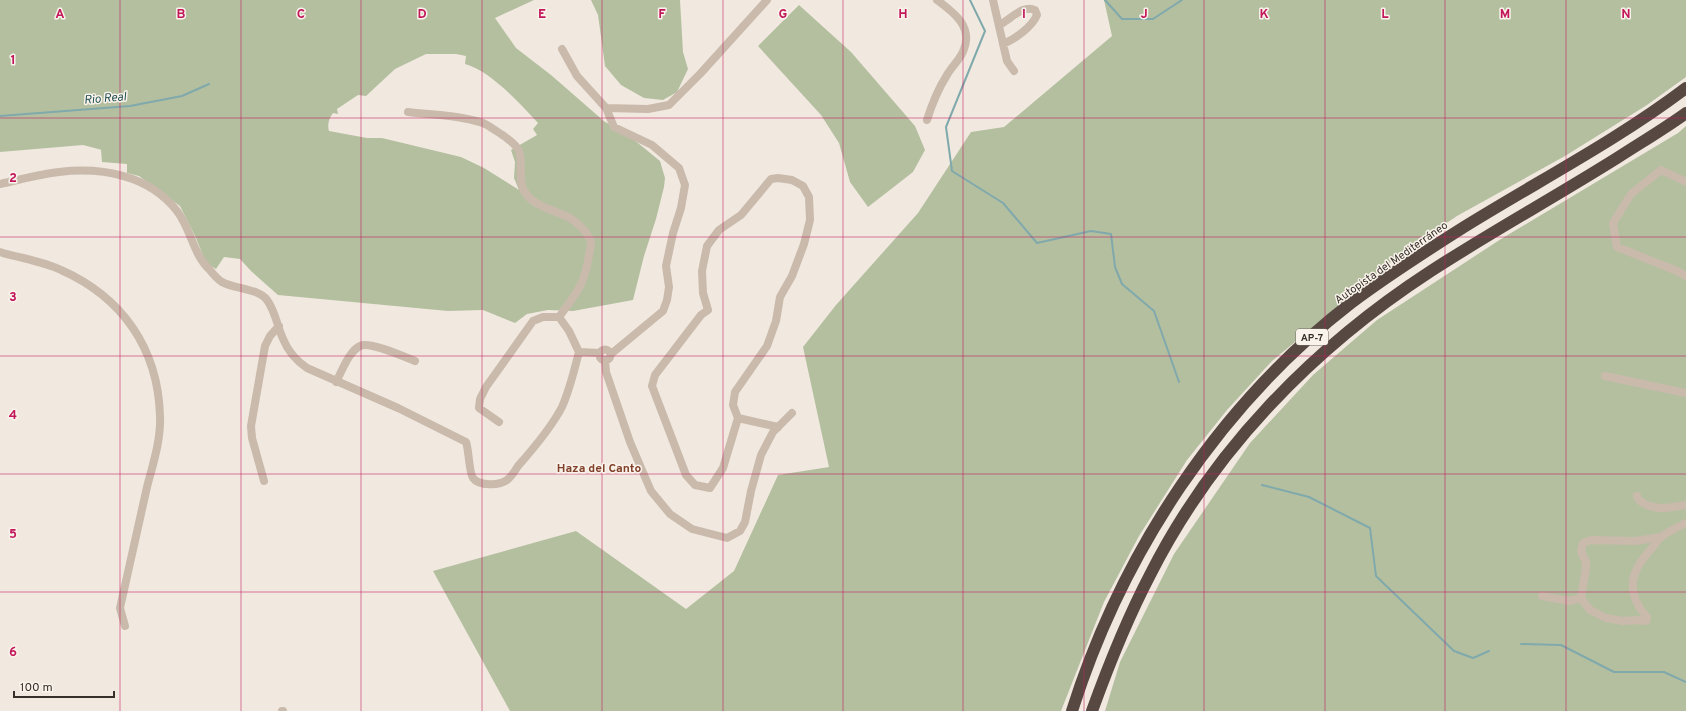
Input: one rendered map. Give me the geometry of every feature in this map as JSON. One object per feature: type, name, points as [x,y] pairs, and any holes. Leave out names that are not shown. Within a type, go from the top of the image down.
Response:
[{"type":"highway","name":"Autopista del Mediterráneo","points":[[1072,711],[1080,685],[1115,603],[1160,519],[1203,454],[1259,389],[1302,345],[1350,304],[1378,284],[1465,226],[1587,154],[1651,114],[1686,88]]},
{"type":"highway","name":"AP-7","points":[[1092,711],[1129,619],[1150,574],[1174,532],[1211,477],[1238,442],[1271,403],[1296,377],[1323,352],[1396,294],[1504,226],[1576,184],[1686,113]]},
{"type":"street","points":[[606,108],[648,109],[669,105],[700,74],[767,0]]},
{"type":"street","points":[[927,120],[939,88],[947,74],[958,60],[964,49],[966,41],[963,24],[957,16],[937,0]]},
{"type":"street","points":[[993,0],[1007,61],[1014,71]]},
{"type":"street","points":[[999,25],[1026,8],[1035,10],[1036,15],[1034,20],[1011,41],[1003,44]]},
{"type":"street","points":[[562,49],[577,76],[606,108],[614,127],[652,145],[679,168],[684,185],[681,208],[673,233],[666,266],[669,287],[667,300],[663,311],[611,354],[610,358],[579,352]]},
{"type":"street","points":[[408,112],[454,116],[484,124],[501,134],[512,142],[518,150],[522,186],[527,196],[545,207],[570,218],[586,233],[591,244],[582,285],[559,317]]},
{"type":"street","points":[[0,184],[58,172],[89,170],[122,175],[145,184],[167,200],[178,212],[187,226],[203,263],[223,282],[265,297],[272,308],[284,341],[295,359],[307,368],[398,408],[466,442],[469,451],[470,473],[473,479],[498,485],[507,480],[537,444],[561,409],[570,388],[579,352],[559,317]]},
{"type":"street","points":[[1686,182],[1661,170],[1631,194],[1612,223],[1617,246],[1686,276]]},
{"type":"street","points":[[778,178],[792,180],[803,186],[809,197],[810,220],[804,244],[792,276],[780,297],[776,321],[767,346],[735,392],[733,405],[738,418],[723,468],[710,488],[695,486],[686,475],[652,386],[655,375],[668,357],[701,315],[708,310],[703,293],[702,271],[707,246],[719,230],[741,215],[771,180],[778,178]]},
{"type":"street","points":[[0,252],[60,269],[104,295],[140,337],[150,360],[158,391],[160,428],[120,608],[125,626]]},
{"type":"street","points":[[499,422],[479,408],[480,399],[486,387],[533,321],[543,317],[559,317]]},
{"type":"street","points":[[264,481],[252,438],[251,426],[266,346],[270,336],[279,326]]},
{"type":"street","points":[[336,382],[351,354],[358,346],[364,344],[416,361]]},
{"type":"street","points":[[603,357],[606,372],[630,442],[651,491],[670,514],[692,529],[727,538],[740,531],[746,522],[751,491],[761,455],[773,432],[792,413]]},
{"type":"street","points":[[1605,376],[1686,393]]},
{"type":"street","points":[[738,418],[778,427]]},
{"type":"street","points":[[1637,496],[1638,500],[1659,509],[1686,505]]},
{"type":"street","points":[[1661,537],[1611,542],[1591,540],[1583,543],[1581,551],[1586,562],[1586,575],[1581,598],[1590,610],[1606,618],[1623,621],[1646,621],[1647,617],[1635,598],[1632,585],[1634,575],[1642,558],[1661,537],[1686,523]]},
{"type":"street","points":[[1646,539],[1643,542],[1643,547],[1646,549],[1651,549]]},
{"type":"street","points":[[1542,596],[1569,601],[1581,598]]},
{"type":"green space","points":[[0,0],[534,0],[495,18],[516,48],[551,75],[605,122],[622,130],[660,161],[665,178],[656,219],[644,256],[633,300],[573,311],[548,310],[527,314],[515,323],[483,310],[448,311],[278,295],[240,259],[224,257],[216,269],[206,263],[196,238],[180,206],[139,176],[127,173],[127,164],[102,162],[102,150],[83,145],[0,152]],"holes":[[[426,54],[456,54],[466,56],[465,64],[474,67],[494,80],[538,123],[533,129],[537,135],[511,150],[515,162],[514,178],[519,190],[484,168],[461,157],[382,138],[367,138],[329,131],[329,119],[333,113],[338,114],[337,109],[358,95],[366,96],[395,69]]]},
{"type":"green space","points":[[591,0],[680,0],[683,52],[688,69],[677,92],[663,100],[644,98],[621,85],[605,66],[598,15]]},
{"type":"green space","points":[[1104,0],[1686,0],[1686,77],[1647,105],[1565,156],[1457,216],[1397,257],[1272,361],[1227,410],[1187,460],[1139,536],[1104,602],[1061,711],[510,711],[433,571],[576,531],[686,609],[734,571],[778,475],[829,467],[803,347],[836,305],[918,213],[971,132],[1004,127],[1112,36]]},
{"type":"green space","points":[[799,5],[851,52],[915,126],[925,150],[913,172],[868,207],[850,182],[839,143],[821,115],[758,46]]},
{"type":"green space","points":[[1686,126],[1686,711],[1105,711],[1120,662],[1174,554],[1250,443],[1313,375],[1377,320],[1501,239],[1678,133]]},
{"type":"waterway","points":[[970,0],[985,31],[946,127],[952,171],[1003,203],[1037,243],[1091,231],[1111,234],[1115,267],[1122,284],[1154,311],[1179,382]]},
{"type":"waterway","name":"Rio Real","points":[[1105,0],[1122,19],[1153,19],[1182,0]]},
{"type":"waterway","name":"Rio Real","points":[[0,116],[130,106],[182,96],[209,84]]},
{"type":"waterway","points":[[1262,485],[1309,497],[1370,528],[1376,576],[1454,651],[1473,658],[1489,651]]},
{"type":"waterway","points":[[1521,644],[1561,645],[1614,672],[1664,672],[1686,682]]},
{"type":"district","name":"Haza del Canto","points":[[599,468]]}]
